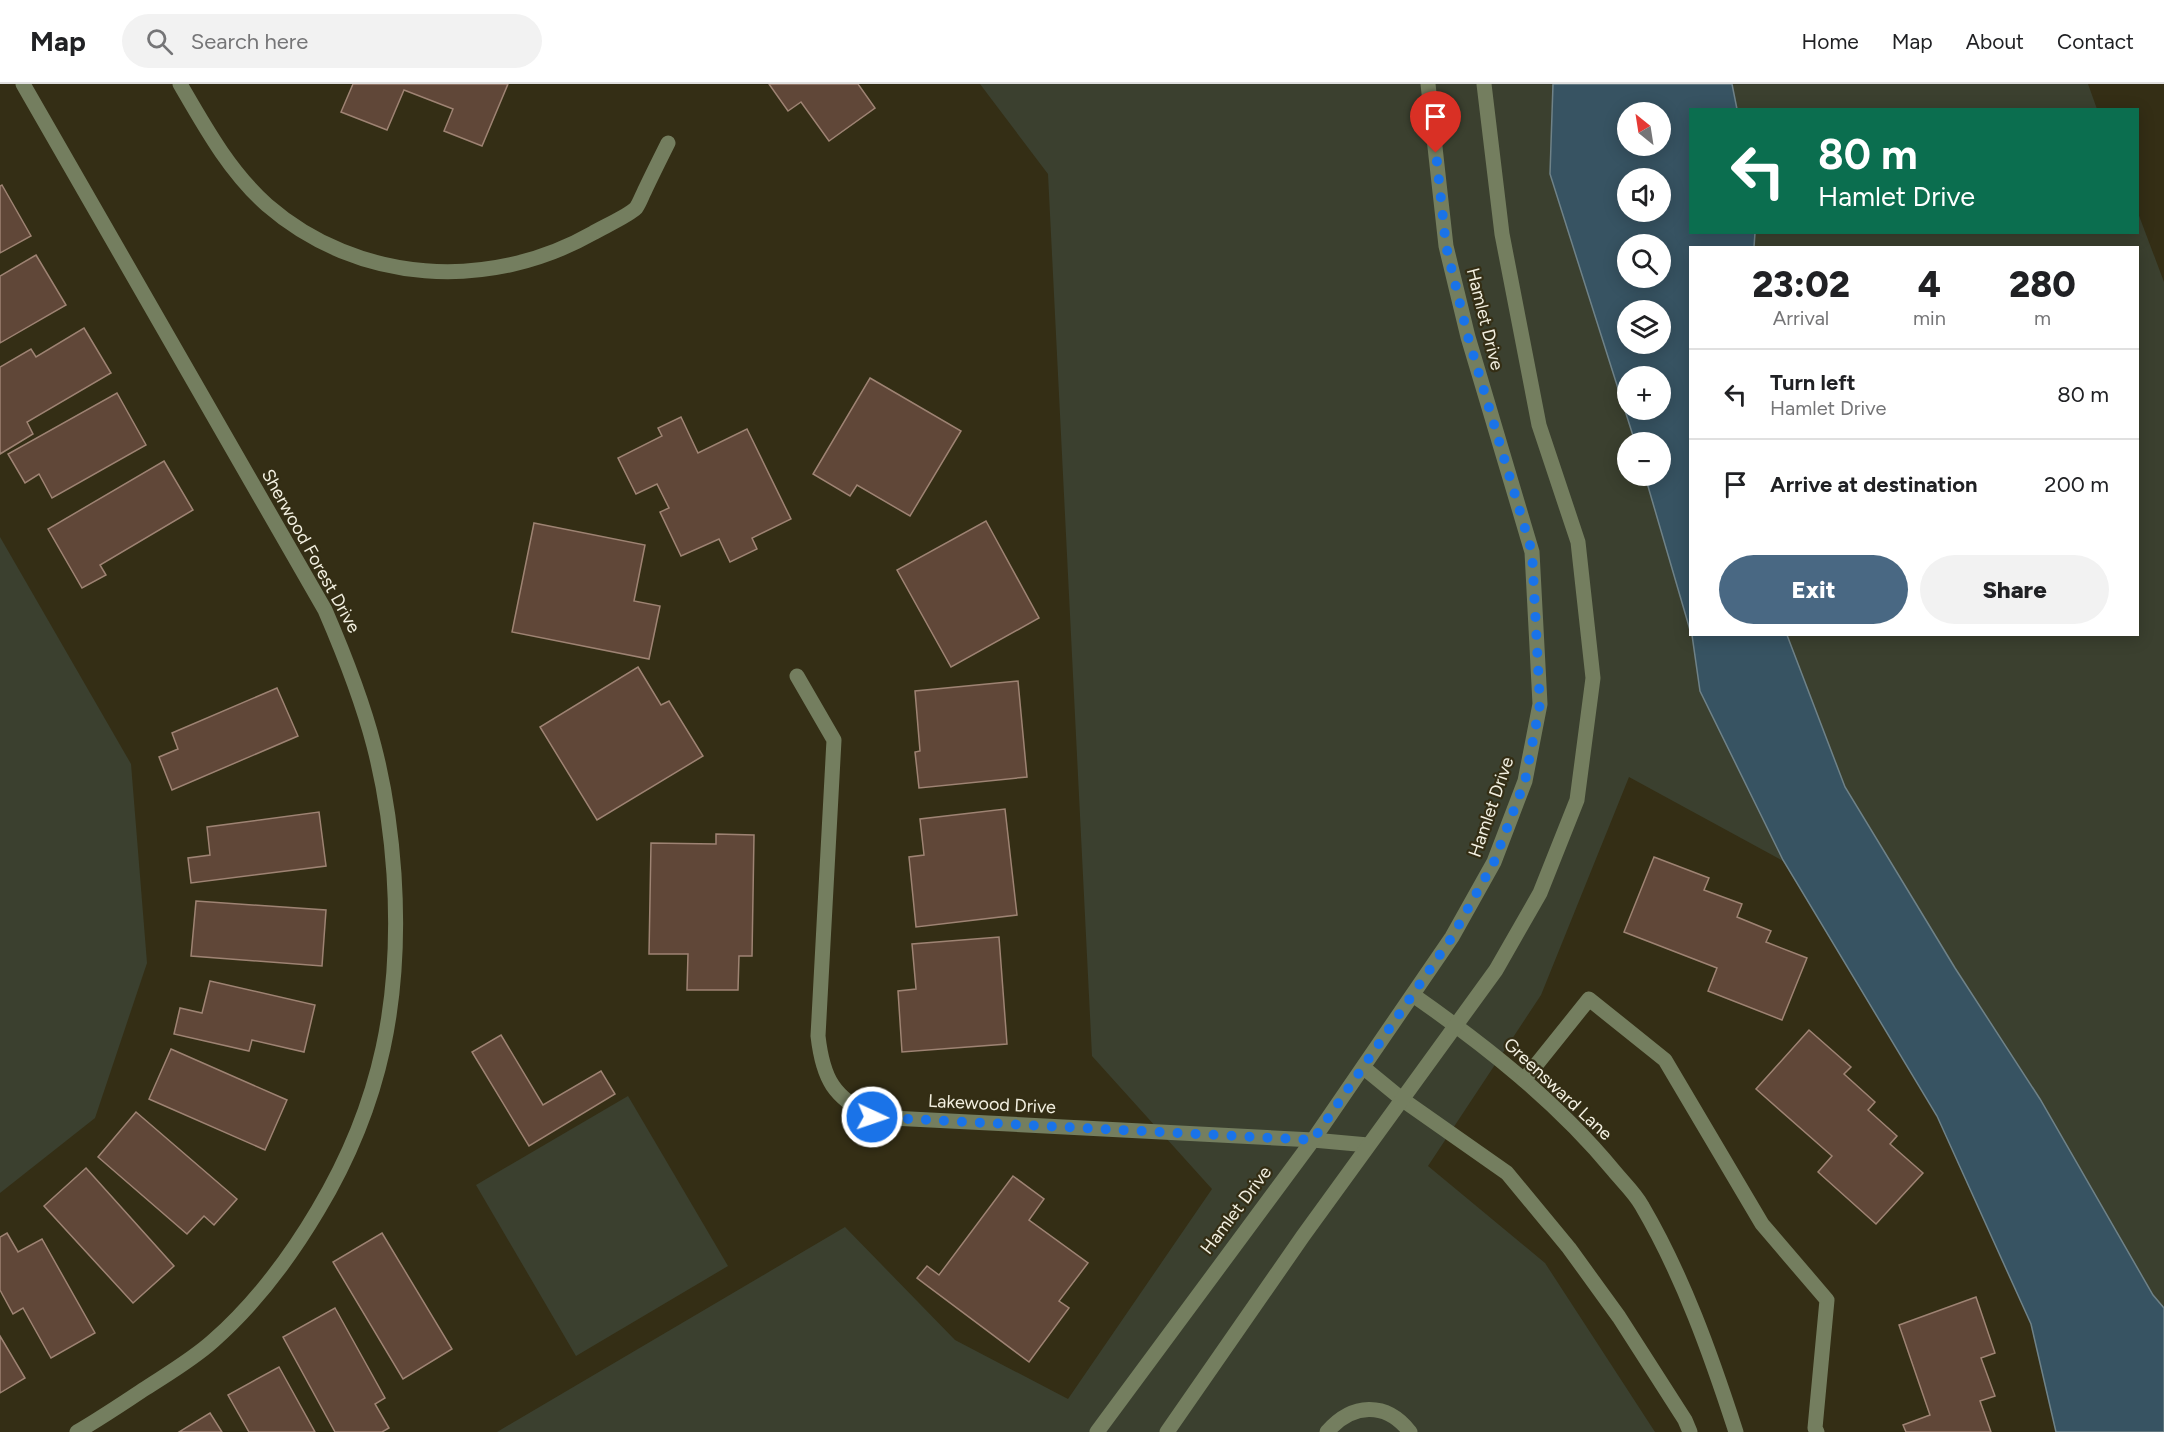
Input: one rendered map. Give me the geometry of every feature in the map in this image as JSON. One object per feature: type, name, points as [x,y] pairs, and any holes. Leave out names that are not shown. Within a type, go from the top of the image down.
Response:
[{"type":"street","name":"Sherwood Forest Drive","points":[[23,84],[325,610],[348,663],[375,746],[391,832],[397,919],[395,977],[388,1030],[368,1104],[338,1176],[299,1242],[268,1283],[196,1356],[77,1432]]},
{"type":"street","points":[[180,84],[226,160],[267,204],[291,223],[343,252],[401,269],[451,272],[491,270],[549,255],[636,208],[668,143]]},
{"type":"street","name":"Hamlet Drive","points":[[1096,1432],[1313,1140],[1452,937],[1494,862],[1525,781],[1540,704],[1532,552],[1468,337],[1446,246],[1428,84]]},
{"type":"street","name":"Hamlet Drive","points":[[1167,1432],[1296,1246],[1496,970],[1540,893],[1577,800],[1593,678],[1578,542],[1539,425],[1502,234],[1484,84]]},
{"type":"street","name":"Lakewood Drive","points":[[797,676],[834,740],[818,1036],[821,1062],[832,1086],[849,1105],[872,1117],[1313,1140],[1368,1145]]},
{"type":"street","name":"Greensward Lane","points":[[1413,995],[1456,1025],[1524,1080],[1590,1142],[1642,1204],[1685,1292],[1736,1432]]},
{"type":"street","points":[[1524,1080],[1589,999],[1665,1060],[1762,1224],[1827,1300],[1815,1428],[1817,1432]]},
{"type":"street","points":[[1364,1068],[1403,1100],[1507,1173],[1569,1248],[1619,1317],[1685,1420],[1690,1432]]},
{"type":"street","points":[[1327,1432],[1336,1421],[1350,1413],[1367,1409],[1383,1411],[1398,1418],[1410,1432]]},
{"type":"green space","points":[[980,84],[2088,84],[2097,108],[1689,108],[1689,234],[2139,234],[2139,216],[2164,282],[2164,1432],[2056,1432],[2031,1324],[1937,1116],[1783,861],[1629,777],[1541,995],[1428,1166],[1545,1263],[1655,1432],[497,1432],[845,1227],[955,1340],[1068,1399],[1212,1189],[1092,1056],[1048,174]]},
{"type":"green space","points":[[0,537],[131,764],[147,963],[95,1118],[0,1193]]},
{"type":"green space","points":[[628,1096],[728,1266],[576,1356],[476,1185]]},
{"type":"water","points":[[1553,84],[1732,84],[1737,108],[1689,108],[1689,234],[1755,234],[1754,246],[1689,246],[1689,627],[1648,486],[1671,486],[1671,432],[1632,432],[1628,420],[1671,420],[1671,366],[1617,366],[1617,385],[1550,174]]},
{"type":"water","points":[[1692,636],[1787,636],[1845,787],[1955,968],[2040,1099],[2153,1295],[2164,1308],[2164,1432],[2056,1432],[2031,1324],[1937,1116],[1783,860],[1700,691]]},
{"type":"building","points":[[353,84],[508,84],[482,146],[444,131],[453,109],[404,90],[387,130],[341,112]]},
{"type":"building","points":[[769,84],[858,84],[875,108],[829,141],[801,102],[788,111]]},
{"type":"building","points":[[2,185],[31,236],[0,253],[0,186]]},
{"type":"building","points":[[36,255],[66,305],[0,343],[0,276]]},
{"type":"building","points":[[84,328],[111,373],[27,422],[33,434],[0,454],[0,367],[31,349],[36,357]]},
{"type":"building","points":[[870,378],[961,431],[910,516],[857,485],[850,496],[813,474]]},
{"type":"building","points":[[117,393],[146,445],[52,498],[39,474],[25,483],[8,454]]},
{"type":"building","points":[[681,417],[698,453],[747,429],[791,519],[752,538],[757,549],[730,562],[719,539],[681,556],[660,512],[669,508],[657,484],[636,494],[618,458],[662,436],[658,428]]},
{"type":"building","points":[[164,461],[193,510],[100,565],[106,575],[82,588],[48,529]]},
{"type":"building","points":[[986,521],[1039,618],[951,667],[897,570]]},
{"type":"building","points":[[534,523],[645,545],[634,601],[660,606],[649,659],[512,632]]},
{"type":"building","points":[[638,667],[661,705],[669,701],[703,756],[597,820],[540,727]]},
{"type":"building","points":[[1018,681],[1027,777],[919,788],[915,752],[920,751],[915,691]]},
{"type":"building","points":[[277,688],[298,736],[172,790],[159,757],[178,749],[172,733]]},
{"type":"building","points":[[1005,809],[1017,915],[916,927],[909,857],[924,855],[920,819]]},
{"type":"building","points":[[319,812],[326,866],[191,883],[188,858],[210,855],[207,827]]},
{"type":"building","points":[[716,834],[754,835],[752,956],[739,956],[738,990],[687,990],[688,954],[649,954],[651,843],[716,844]]},
{"type":"building","points":[[1654,857],[1709,878],[1704,890],[1742,904],[1737,917],[1771,931],[1766,942],[1807,958],[1782,1020],[1708,991],[1717,968],[1624,932]]},
{"type":"building","points":[[196,901],[326,910],[322,966],[191,956]]},
{"type":"building","points":[[999,937],[1007,1044],[902,1052],[898,991],[916,989],[912,944]]},
{"type":"building","points":[[210,981],[315,1005],[304,1052],[252,1040],[249,1051],[174,1034],[180,1008],[202,1013]]},
{"type":"building","points":[[1809,1030],[1851,1067],[1844,1074],[1875,1102],[1868,1110],[1897,1136],[1890,1144],[1923,1173],[1876,1224],[1818,1172],[1832,1156],[1756,1089]]},
{"type":"building","points":[[501,1035],[543,1105],[601,1071],[615,1094],[529,1146],[472,1052]]},
{"type":"building","points":[[171,1049],[287,1100],[265,1150],[149,1099]]},
{"type":"building","points":[[136,1112],[237,1199],[214,1225],[204,1216],[187,1234],[98,1157]]},
{"type":"building","points":[[86,1168],[174,1266],[133,1303],[44,1206]]},
{"type":"building","points":[[1013,1176],[1044,1199],[1029,1220],[1088,1263],[1059,1301],[1069,1308],[1029,1362],[917,1278],[927,1266],[939,1275]]},
{"type":"building","points":[[7,1233],[18,1252],[42,1239],[95,1333],[51,1358],[23,1308],[13,1314],[0,1290],[0,1237]]},
{"type":"building","points":[[382,1233],[452,1349],[403,1379],[333,1262]]},
{"type":"building","points":[[1976,1297],[1995,1353],[1981,1358],[1995,1396],[1980,1401],[1991,1432],[1906,1432],[1903,1425],[1930,1415],[1899,1325]]},
{"type":"building","points":[[335,1308],[385,1398],[375,1404],[389,1428],[382,1432],[335,1432],[283,1337]]},
{"type":"building","points":[[0,1336],[25,1378],[0,1393]]},
{"type":"building","points":[[279,1367],[315,1432],[249,1432],[228,1395]]},
{"type":"building","points":[[210,1413],[222,1432],[179,1432]]},
{"type":"route","points":[[872,1117],[1313,1140],[1452,937],[1494,862],[1510,821],[1525,781],[1540,704],[1532,552],[1468,337],[1446,246],[1436,153]]}]
